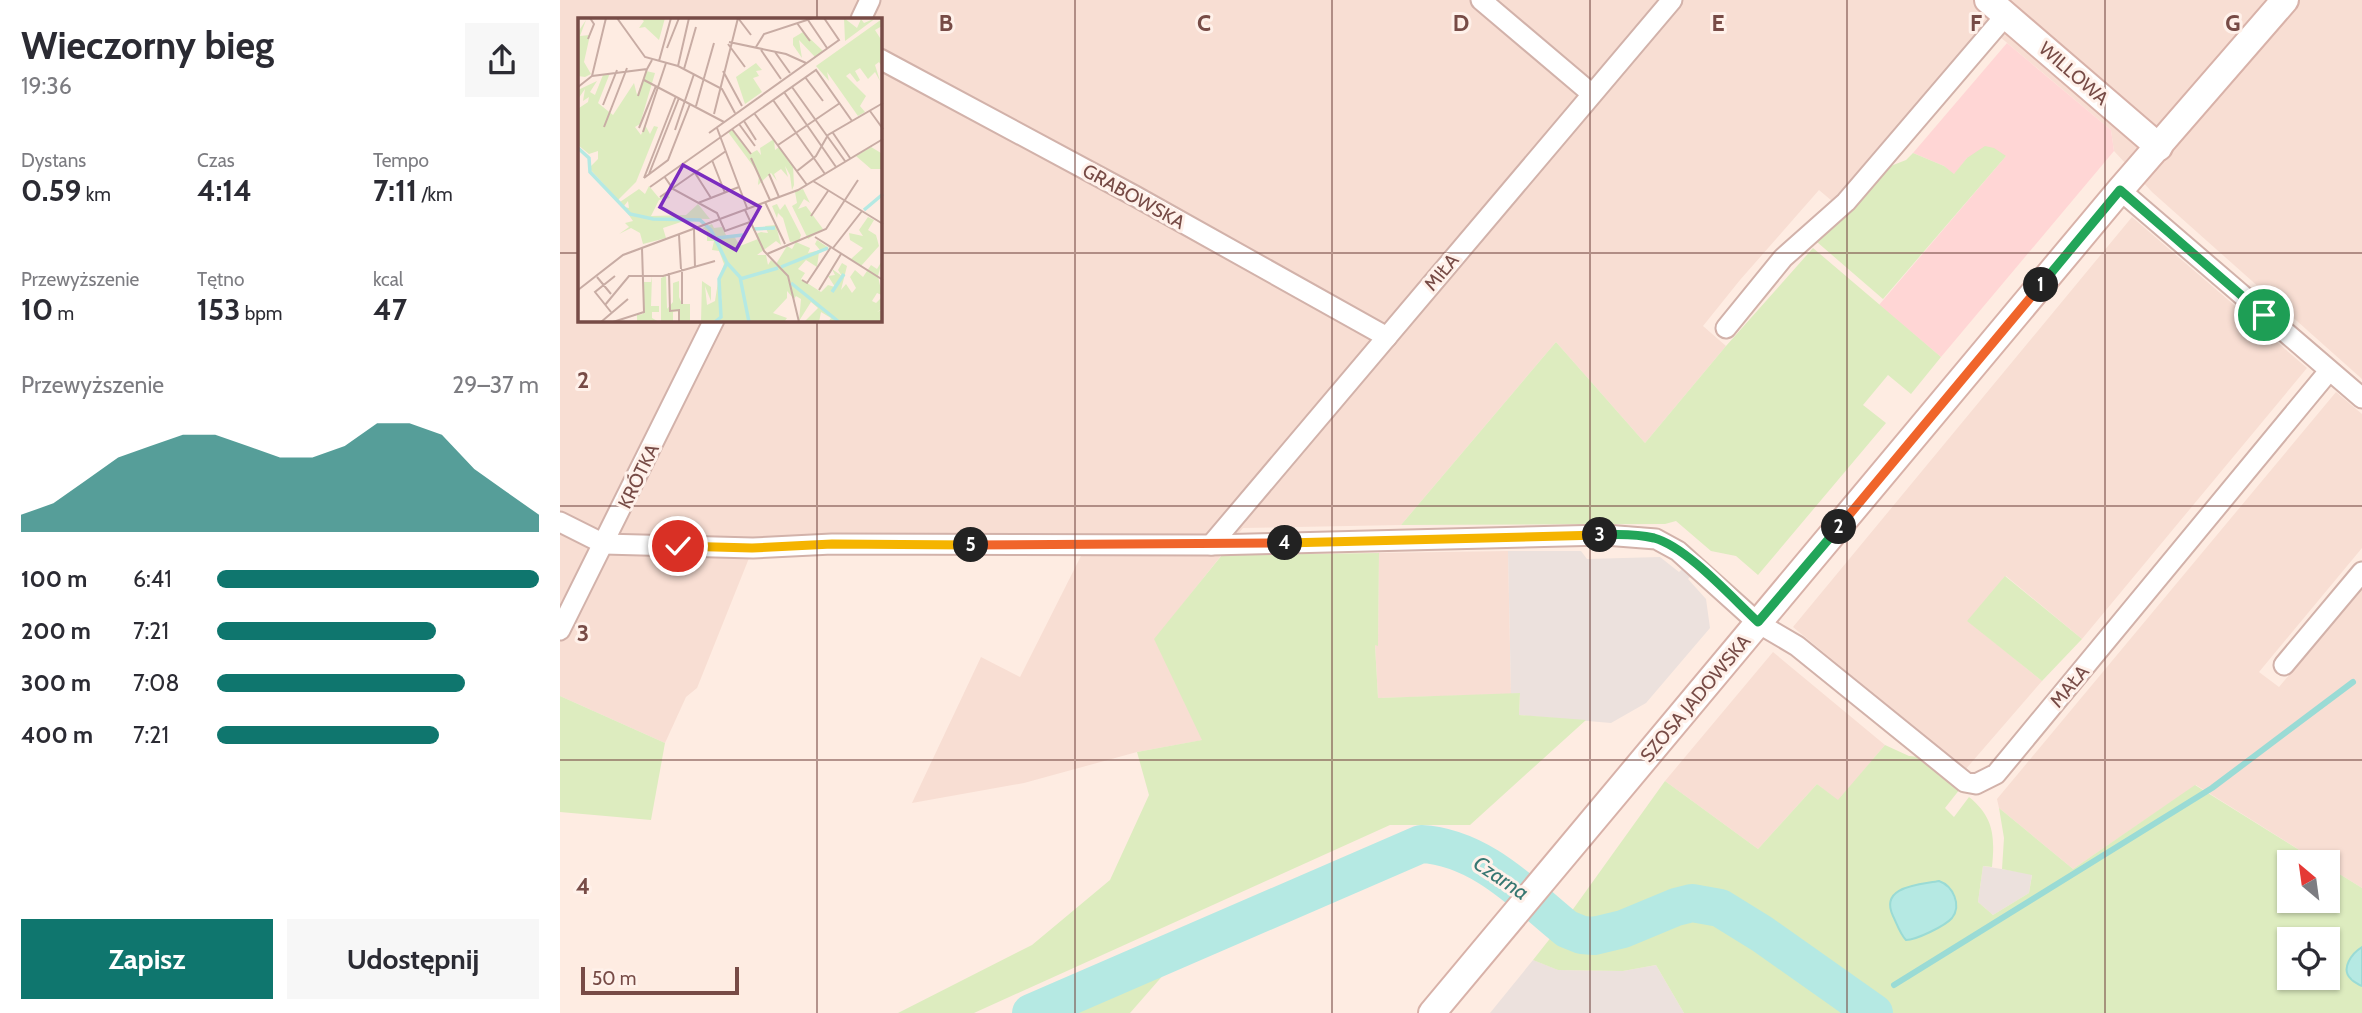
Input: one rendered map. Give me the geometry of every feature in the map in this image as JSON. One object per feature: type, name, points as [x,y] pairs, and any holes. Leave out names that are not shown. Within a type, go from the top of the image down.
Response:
[{"type":"main road","name":"SZOSA JADOWSKA","points":[[1432,1013],[2120,190],[2285,0]]},
{"type":"main road","name":"WILLOWA","points":[[1997,8],[2159,147]]},
{"type":"street","points":[[861,18],[870,0]]},
{"type":"street","points":[[1481,0],[1592,94]]},
{"type":"street","name":"MIŁA","points":[[1211,545],[1672,0]]},
{"type":"street","points":[[1726,328],[1783,258],[1846,202],[1997,8]]},
{"type":"street","name":"GRABOWSKA","points":[[882,60],[1135,196],[1387,337]]},
{"type":"street","points":[[2120,190],[2362,398]]},
{"type":"street","name":"KRÓTKA","points":[[560,630],[713,322]]},
{"type":"street","name":"MAŁA","points":[[604,544],[752,548],[832,544],[1211,545],[1605,534],[1645,536],[1668,544],[1688,558],[1758,622],[1797,646],[1970,784],[1982,782],[1996,774],[2329,371]]},
{"type":"street","points":[[560,522],[604,544]]},
{"type":"street","points":[[2284,665],[2362,572]]},
{"type":"shaded area","points":[[560,0],[2362,0],[2362,379],[2152,192],[2114,151],[2111,130],[1987,26],[1877,154],[1832,201],[1819,190],[1740,280],[1703,326],[1726,346],[1645,443],[1556,342],[1401,525],[1243,528],[1155,639],[1203,740],[1137,752],[1024,783],[912,803],[981,657],[1020,677],[1086,546],[753,548],[697,688],[686,697],[665,743],[560,696]]},
{"type":"shaded area","points":[[2007,43],[2111,130],[2114,151],[1941,357],[1879,305],[2006,156],[1967,158],[1954,175],[1944,166],[1913,153]]},
{"type":"shaded area","points":[[2132,217],[2307,368],[2082,639],[2006,576],[1968,621],[2042,681],[1965,770],[1793,627]]},
{"type":"shaded area","points":[[2336,392],[2362,414],[2362,548],[2259,672],[2279,687],[2362,588],[2362,888],[2340,874],[2340,850],[2299,850],[2196,785],[2073,869],[1999,808],[1997,799]]},
{"type":"shaded area","points":[[1508,551],[1511,694],[1378,698],[1375,644],[1378,645],[1379,553]]},
{"type":"shaded area","points":[[1508,551],[1581,551],[1587,559],[1660,557],[1679,572],[1683,568],[1692,575],[1688,579],[1706,599],[1710,628],[1646,703],[1611,723],[1519,715],[1520,693],[1511,694]]},
{"type":"shaded area","points":[[1773,652],[1885,745],[1838,801],[1817,784],[1758,849],[1665,781]]},
{"type":"shaded area","points":[[1983,866],[2032,874],[2029,893],[1993,915],[1978,902]]},
{"type":"shaded area","points":[[1533,960],[1558,970],[1623,971],[1656,965],[1684,1013],[1490,1013]]},
{"type":"green space","points":[[1985,146],[2006,156],[1883,299],[1817,242],[1878,171],[1906,160],[1913,153],[1944,166],[1954,174],[1967,158]]},
{"type":"green space","points":[[1813,248],[1941,357],[1911,394],[1888,375],[1863,405],[1886,423],[1758,575],[1736,556],[1711,551],[1676,521],[1665,524],[1401,525],[1556,342],[1645,443]]},
{"type":"green space","points":[[1379,553],[1378,646],[1375,645],[1378,698],[1520,693],[1519,715],[1586,720],[1470,825],[1390,825],[974,1013],[898,1013],[1032,945],[1110,880],[1149,795],[1137,752],[1202,740],[1154,639],[1222,555]]},
{"type":"green space","points":[[2005,576],[2082,639],[2042,681],[1967,621]]},
{"type":"green space","points":[[560,696],[665,743],[651,820],[560,812]]},
{"type":"green space","points":[[1885,745],[1909,756],[1920,757],[1960,789],[1945,808],[1954,817],[1969,797],[1988,820],[1993,837],[1992,867],[1983,866],[1978,902],[1993,915],[2029,893],[2032,875],[2002,869],[2004,838],[1999,808],[2073,869],[2195,785],[2299,850],[2277,850],[2277,914],[2340,914],[2340,874],[2362,888],[2362,1013],[1684,1013],[1656,965],[1623,971],[1558,970],[1533,960],[1665,781],[1758,849],[1817,784],[1838,800]],"holes":[[[1956,903],[1954,915],[1950,920],[1912,940]]]},
{"type":"green space","points":[[1179,957],[1130,1013],[1056,1013]]},
{"type":"water","points":[[1939,881],[1952,891],[1956,902],[1955,913],[1937,928],[1906,940],[1893,916],[1891,898],[1903,889]]},
{"type":"water","points":[[2362,947],[2362,986],[2351,980],[2347,966],[2351,957]]},
{"type":"waterway","points":[[1894,985],[2212,788],[2353,682]]},
{"type":"waterway","name":"Czarna","points":[[1031,1013],[1421,844],[1442,847],[1482,863],[1500,874],[1567,929],[1582,935],[1594,936],[1623,929],[1692,903],[1720,908],[1762,934],[1874,1013]]},
{"type":"waterway","points":[[1863,1005],[1876,997]]},
{"type":"route","points":[[678,546],[752,548],[832,544],[1211,545],[1605,534],[1645,536],[1668,544],[1688,558],[1758,622],[2120,190],[2264,315]]}]
